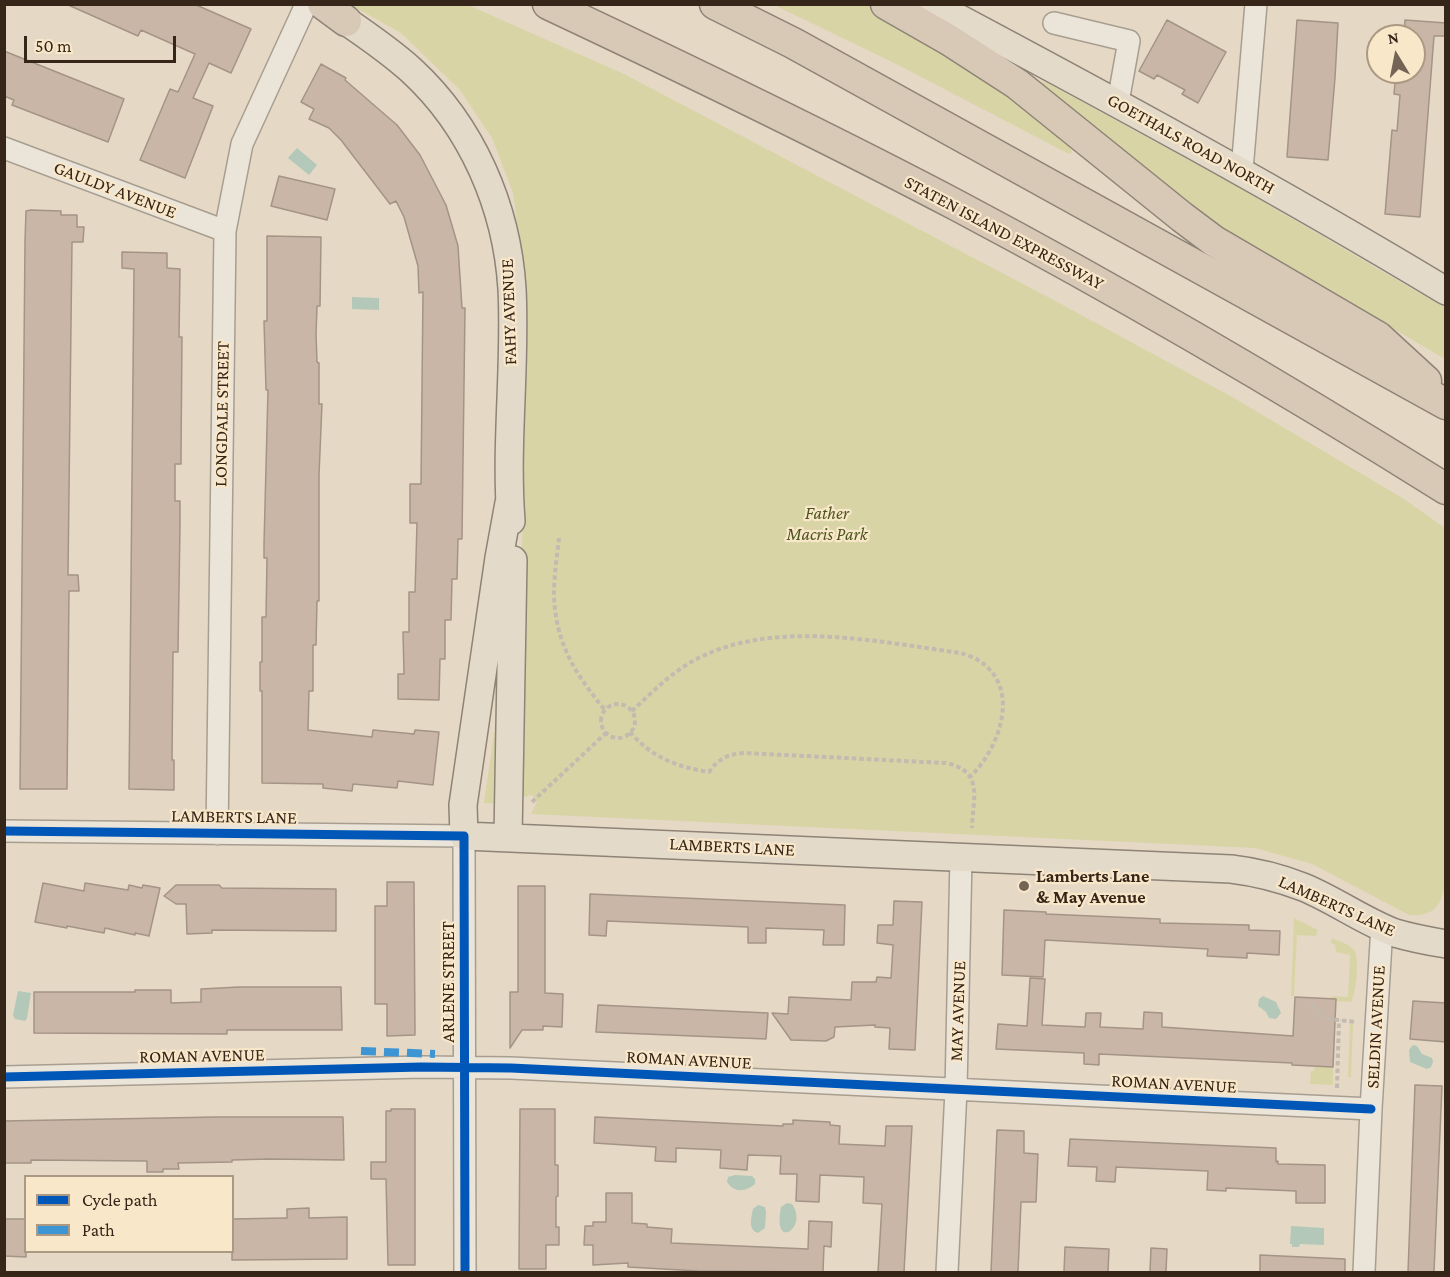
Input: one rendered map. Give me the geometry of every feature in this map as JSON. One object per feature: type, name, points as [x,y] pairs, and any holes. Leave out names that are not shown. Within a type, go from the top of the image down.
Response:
[{"type":"highway","name":"STATEN ISLAND EXPRESSWAY","points":[[548,4],[715,84],[959,207],[1282,388],[1446,489]]},
{"type":"highway","points":[[715,4],[793,43],[1446,404]]},
{"type":"highway","points":[[886,4],[949,40],[1017,84],[1214,241],[1378,337],[1446,399]]},
{"type":"main road","name":"GOETHALS ROAD NORTH","points":[[932,4],[1242,170],[1446,291]]},
{"type":"main road","name":"FAHY AVENUE","points":[[316,10],[405,65],[441,102],[475,152],[491,192],[505,240],[512,288],[509,503],[513,557],[508,837]]},
{"type":"main road","name":"FAHY AVENUE","points":[[464,836],[463,805],[509,503]]},
{"type":"main road","name":"LAMBERTS LANE","points":[[464,836],[1210,868],[1251,872],[1306,888],[1382,926],[1410,937],[1446,944]]},
{"type":"street","points":[[1242,170],[1256,4]]},
{"type":"street","name":"LONGDALE STREET","points":[[216,834],[225,231],[242,144],[316,10]]},
{"type":"street","points":[[1054,23],[1129,41],[1118,102]]},
{"type":"street","name":"GAULDY AVENUE","points":[[4,148],[225,231]]},
{"type":"street","name":"LAMBERTS LANE","points":[[4,831],[464,836]]},
{"type":"street","name":"ARLENE STREET","points":[[464,836],[465,1272]]},
{"type":"street","name":"MAY AVENUE","points":[[947,1272],[956,1090],[961,857]]},
{"type":"street","name":"SELDIN AVENUE","points":[[1364,1272],[1382,926]]},
{"type":"street","name":"ROMAN AVENUE","points":[[4,1077],[465,1067],[511,1068],[1371,1109]]},
{"type":"path","points":[[559,538],[554,593],[561,639],[567,657],[586,687],[605,710]]},
{"type":"path","points":[[632,711],[677,672],[718,650],[749,641],[780,637],[826,637],[961,653],[978,659],[993,672],[1001,686],[1004,703],[997,736],[981,765],[970,776]]},
{"type":"path","points":[[617,704],[628,707],[632,711],[635,722],[630,732],[620,738],[614,738],[606,733],[601,722],[605,710],[617,704]]},
{"type":"path","points":[[630,732],[653,754],[679,766],[709,772],[726,756],[744,753],[946,763],[959,766],[970,776],[973,785],[972,828]]},
{"type":"path","points":[[528,807],[606,733]]},
{"type":"path","points":[[1311,1004],[1323,1018],[1355,1022]]},
{"type":"path","points":[[1337,1088],[1339,1020]]},
{"type":"green space","name":"Father Macris Park","points":[[351,5],[468,5],[624,74],[1063,305],[1234,398],[1404,499],[1445,528],[1446,875],[1438,906],[1427,913],[1409,915],[1312,864],[1255,848],[531,814],[537,802],[532,795],[517,799],[527,298],[513,193],[492,138],[460,90],[401,33]]},
{"type":"green space","points":[[774,5],[871,5],[980,73],[1069,146],[1072,152],[1069,154],[896,64]]},
{"type":"green space","points":[[1034,81],[1047,83],[1236,186],[1445,308],[1445,359],[1197,214]]},
{"type":"green space","points":[[497,730],[498,804],[484,803],[494,733]]},
{"type":"green space","points":[[1294,918],[1318,930],[1316,936],[1297,935],[1294,996],[1291,996]]},
{"type":"green space","points":[[1332,938],[1349,946],[1356,954],[1357,976],[1351,1002],[1330,1000],[1332,996],[1348,997],[1350,955],[1336,952],[1335,945],[1331,943]]},
{"type":"green space","points":[[1350,1024],[1353,1024],[1351,1077],[1348,1077]]},
{"type":"green space","points":[[1315,1066],[1333,1067],[1333,1085],[1310,1084],[1311,1071],[1314,1071]]},
{"type":"shaded area","points":[[297,148],[317,165],[309,175],[288,158]]},
{"type":"shaded area","points":[[352,297],[379,298],[379,310],[352,309]]},
{"type":"shaded area","points":[[18,991],[31,993],[25,1021],[15,1019],[13,1015]]},
{"type":"shaded area","points":[[1263,996],[1276,1002],[1281,1013],[1276,1019],[1269,1018],[1266,1012],[1258,1006],[1259,999]]},
{"type":"shaded area","points":[[1413,1045],[1417,1046],[1422,1054],[1432,1058],[1431,1067],[1427,1069],[1410,1062],[1409,1050]]},
{"type":"shaded area","points":[[752,1176],[755,1184],[748,1189],[737,1190],[727,1182],[728,1177]]},
{"type":"shaded area","points":[[787,1203],[792,1204],[796,1213],[796,1221],[790,1231],[785,1232],[781,1229],[780,1221],[781,1207]]},
{"type":"shaded area","points":[[758,1205],[765,1207],[766,1212],[765,1228],[758,1233],[753,1229],[751,1223],[753,1209]]},
{"type":"shaded area","points":[[1291,1226],[1324,1228],[1324,1245],[1300,1244],[1299,1247],[1292,1247],[1290,1244]]},
{"type":"building","points":[[66,4],[194,4],[251,29],[231,73],[209,63],[193,98],[213,106],[185,178],[140,160],[170,89],[178,92],[195,54],[141,30],[138,36]]},
{"type":"building","points":[[1167,20],[1226,52],[1198,103],[1182,94],[1185,90],[1157,75],[1154,79],[1139,71]]},
{"type":"building","points":[[1297,20],[1338,23],[1328,160],[1287,157]]},
{"type":"building","points":[[1405,20],[1446,23],[1446,36],[1434,36],[1420,217],[1385,214],[1392,130],[1397,131],[1400,95],[1394,94],[1395,84],[1426,84],[1426,24],[1405,24]]},
{"type":"building","points":[[4,51],[124,99],[108,142],[12,105],[14,100],[4,96]]},
{"type":"building","points":[[321,64],[346,78],[345,80],[397,125],[420,155],[446,205],[458,246],[462,308],[465,308],[462,539],[458,539],[457,579],[452,579],[451,620],[445,620],[445,659],[440,659],[439,700],[398,699],[398,674],[404,674],[403,632],[409,632],[409,592],[415,592],[417,523],[410,523],[410,484],[421,484],[423,292],[419,293],[418,266],[404,217],[396,201],[390,204],[341,140],[329,128],[309,119],[314,109],[301,102]]},
{"type":"building","points":[[279,176],[335,189],[327,220],[271,206]]},
{"type":"building","points":[[26,211],[61,211],[61,215],[77,215],[77,227],[84,227],[83,242],[72,242],[68,575],[78,575],[79,591],[69,591],[67,789],[20,789],[25,241]]},
{"type":"building","points":[[267,236],[321,237],[320,306],[317,306],[316,334],[319,404],[322,404],[319,475],[319,601],[317,601],[316,645],[313,645],[313,691],[309,691],[308,730],[372,737],[373,730],[414,734],[415,730],[439,732],[433,785],[398,781],[397,788],[353,784],[352,791],[323,788],[323,784],[262,783],[260,662],[262,662],[262,617],[266,617],[267,558],[264,558],[264,544],[268,390],[266,390],[264,321],[267,321]]},
{"type":"building","points":[[122,252],[167,253],[167,268],[180,269],[181,464],[175,464],[175,501],[180,501],[180,525],[178,652],[173,652],[174,790],[129,789],[134,269],[122,268]]},
{"type":"building","points":[[387,882],[414,882],[415,1035],[387,1036],[387,1004],[375,1004],[375,906],[387,906]]},
{"type":"building","points":[[43,883],[84,891],[85,883],[128,890],[129,885],[160,888],[149,936],[105,928],[104,933],[35,922]]},
{"type":"building","points":[[176,885],[219,885],[222,888],[336,889],[336,931],[212,930],[212,933],[187,934],[186,904],[176,904],[164,896]]},
{"type":"building","points":[[518,886],[545,886],[545,993],[563,994],[562,1027],[543,1026],[543,1030],[522,1030],[510,1048],[510,992],[518,992]]},
{"type":"building","points":[[590,894],[845,905],[844,945],[823,945],[824,930],[766,928],[766,943],[748,943],[748,927],[607,921],[606,936],[589,935]]},
{"type":"building","points":[[894,901],[922,902],[915,1050],[889,1049],[890,1028],[875,1027],[875,1025],[835,1027],[834,1037],[826,1041],[791,1040],[772,1013],[788,1014],[789,997],[851,1000],[852,982],[876,982],[877,977],[891,978],[893,945],[877,943],[878,925],[893,925]]},
{"type":"building","points":[[1004,910],[1160,919],[1160,923],[1249,925],[1249,930],[1280,931],[1279,955],[1247,953],[1247,958],[1207,956],[1208,949],[1045,940],[1043,977],[1002,975]]},
{"type":"building","points":[[1030,978],[1045,979],[1042,1025],[1085,1027],[1086,1013],[1101,1013],[1100,1027],[1143,1029],[1144,1012],[1162,1013],[1162,1027],[1293,1036],[1295,997],[1336,999],[1333,1067],[1099,1054],[1099,1065],[1084,1064],[1084,1053],[996,1049],[998,1024],[1027,1026]]},
{"type":"building","points":[[341,987],[342,1030],[227,1030],[227,1034],[34,1033],[34,992],[171,990],[171,1003],[201,1002],[201,989]]},
{"type":"building","points":[[1413,1001],[1446,1003],[1446,1042],[1410,1039]]},
{"type":"building","points":[[598,1005],[768,1013],[766,1039],[596,1032]]},
{"type":"building","points":[[1415,1085],[1442,1086],[1434,1272],[1408,1272]]},
{"type":"building","points":[[391,1109],[415,1109],[415,1265],[388,1265],[386,1179],[371,1179],[371,1162],[386,1162],[386,1111],[391,1111]]},
{"type":"building","points":[[520,1109],[555,1109],[555,1165],[558,1165],[556,1227],[559,1227],[559,1245],[546,1245],[546,1269],[519,1269]]},
{"type":"building","points":[[343,1117],[344,1160],[270,1159],[178,1163],[179,1169],[163,1169],[163,1172],[147,1172],[147,1161],[31,1160],[31,1163],[4,1163],[4,1121]]},
{"type":"building","points":[[595,1117],[783,1126],[783,1124],[793,1124],[793,1120],[830,1122],[830,1125],[840,1126],[839,1144],[885,1146],[886,1126],[912,1126],[904,1272],[878,1272],[882,1204],[863,1203],[864,1177],[820,1175],[819,1202],[796,1201],[797,1174],[780,1174],[781,1156],[748,1155],[747,1170],[720,1168],[721,1150],[676,1148],[676,1162],[655,1161],[656,1147],[594,1143]]},
{"type":"building","points":[[997,1130],[1024,1131],[1024,1153],[1038,1154],[1036,1202],[1021,1202],[1018,1272],[991,1272]]},
{"type":"building","points":[[1070,1139],[1276,1148],[1278,1164],[1325,1165],[1325,1203],[1296,1203],[1296,1191],[1226,1188],[1226,1191],[1207,1190],[1208,1171],[1116,1167],[1115,1182],[1096,1181],[1097,1167],[1068,1166]]},
{"type":"building","points":[[606,1193],[632,1193],[632,1223],[672,1229],[671,1243],[808,1249],[809,1221],[832,1222],[831,1247],[824,1246],[823,1272],[698,1271],[628,1267],[628,1263],[593,1265],[593,1245],[584,1245],[585,1226],[593,1226],[593,1222],[606,1222]]},
{"type":"building","points":[[309,1208],[309,1218],[347,1217],[347,1259],[232,1260],[234,1219],[287,1218],[287,1209]]},
{"type":"building","points":[[4,1219],[24,1219],[26,1257],[4,1256]]},
{"type":"building","points":[[1065,1247],[1109,1249],[1108,1272],[1064,1272]]},
{"type":"building","points":[[1151,1248],[1167,1249],[1166,1272],[1150,1272]]},
{"type":"building","points":[[1260,1255],[1345,1259],[1345,1272],[1260,1272]]},
{"type":"marked path","points":[[361,1051],[435,1054]]},
{"type":"cycle path","points":[[4,831],[464,836],[465,1272]]},
{"type":"cycle path","points":[[4,1077],[422,1067],[511,1068],[1371,1109]]},
{"type":"place","name":"Lamberts Lane & May Avenue","points":[[1024,886]]}]
